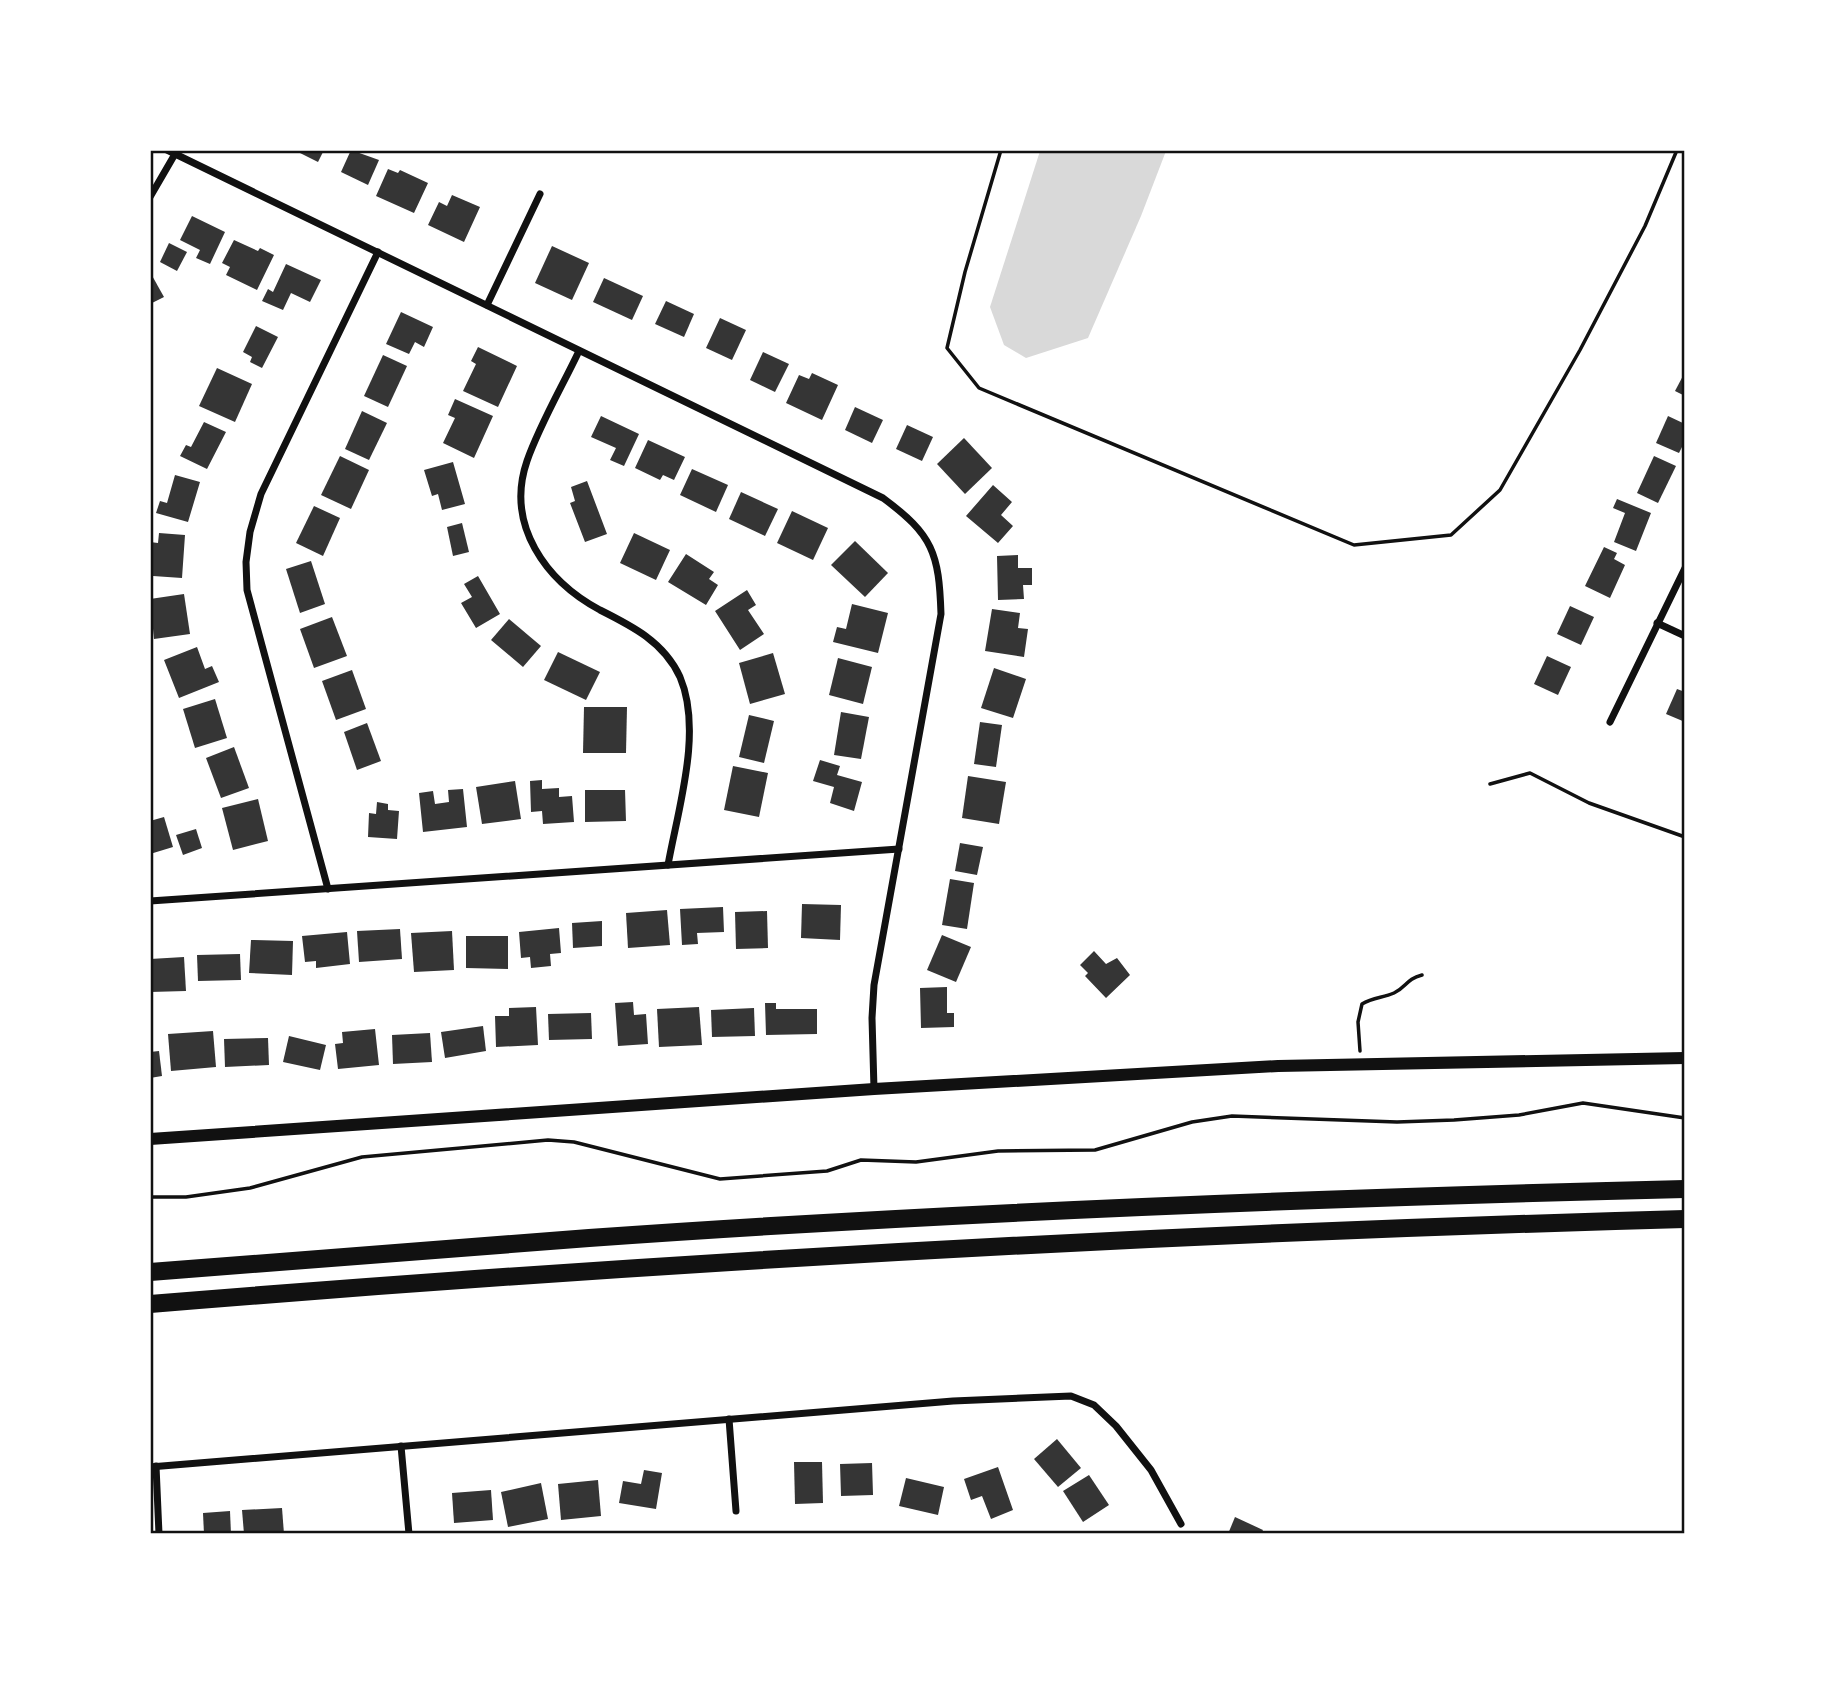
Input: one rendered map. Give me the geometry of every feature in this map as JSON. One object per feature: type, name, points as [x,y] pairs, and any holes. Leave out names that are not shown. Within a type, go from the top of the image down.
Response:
[{"type":"highway","points":[[150,1272],[591,1238],[871,1222],[1252,1202],[1685,1189]]},
{"type":"highway","points":[[150,1304],[709,1262],[1066,1241],[1685,1219]]},
{"type":"street","points":[[150,197],[171,152],[883,498],[914,521],[926,538],[939,571],[941,614],[873,1001],[874,1089]]},
{"type":"street","points":[[487,305],[540,194]]},
{"type":"street","points":[[328,889],[247,590],[246,562],[261,494],[378,252]]},
{"type":"street","points":[[579,351],[527,462],[522,488],[524,521],[530,541],[553,577],[573,595],[643,632],[665,653],[679,676],[689,708],[690,737],[668,866]]},
{"type":"street","points":[[1610,722],[1685,568]]},
{"type":"street","points":[[1657,623],[1685,636]]},
{"type":"street","points":[[150,901],[899,849]]},
{"type":"street","points":[[150,1139],[874,1089],[1278,1066],[1685,1058]]},
{"type":"street","points":[[159,1534],[153,1467],[953,1401],[1071,1396],[1094,1405],[1116,1426],[1151,1470],[1181,1524]]},
{"type":"street","points":[[729,1419],[736,1511]]},
{"type":"street","points":[[401,1446],[409,1534]]},
{"type":"path","points":[[1000,150],[965,272],[947,348],[979,388],[1354,545],[1451,535],[1500,490],[1580,350],[1639,239],[1677,150]]},
{"type":"path","points":[[1490,784],[1530,773],[1589,803],[1685,837]]},
{"type":"path","points":[[1362,1064],[1358,1022],[1362,1004],[1373,997],[1398,991],[1408,979],[1422,975]]},
{"type":"path","points":[[150,1197],[186,1197],[250,1188],[362,1157],[548,1140],[585,1144],[720,1179],[827,1171],[861,1160],[916,1162],[998,1152],[1095,1150],[1192,1122],[1232,1116],[1398,1122],[1454,1120],[1519,1115],[1583,1103],[1685,1118]]},
{"type":"shaded area","points":[[1040,151],[1166,151],[1088,338],[1026,358],[1004,345],[990,307]]},
{"type":"building","points":[[294,150],[324,150],[318,162]]},
{"type":"building","points":[[351,150],[379,160],[368,185],[341,172]]},
{"type":"building","points":[[388,169],[398,173],[400,170],[428,183],[414,213],[376,196]]},
{"type":"building","points":[[452,195],[480,207],[464,242],[428,225],[439,202],[447,206]]},
{"type":"building","points":[[192,216],[225,232],[210,264],[196,258],[200,250],[180,240]]},
{"type":"building","points":[[234,240],[274,255],[257,290],[226,275],[230,267],[222,263]]},
{"type":"building","points":[[169,243],[187,252],[177,271],[160,262]]},
{"type":"building","points":[[552,246],[589,263],[572,300],[535,283]]},
{"type":"building","points":[[286,264],[321,280],[310,302],[291,293],[283,310],[262,301],[268,289],[273,292]]},
{"type":"building","points":[[150,272],[164,297],[150,304]]},
{"type":"building","points":[[604,278],[643,296],[632,320],[593,302]]},
{"type":"building","points":[[666,301],[694,314],[684,337],[655,324]]},
{"type":"building","points":[[401,312],[433,327],[424,347],[415,342],[409,354],[386,344]]},
{"type":"building","points":[[720,318],[746,330],[732,360],[706,348]]},
{"type":"building","points":[[256,326],[278,337],[262,368],[250,362],[252,357],[243,352]]},
{"type":"building","points":[[478,347],[517,366],[498,407],[463,391],[476,364],[471,361]]},
{"type":"building","points":[[763,352],[789,364],[775,392],[750,380]]},
{"type":"building","points":[[383,355],[407,366],[388,407],[364,396]]},
{"type":"building","points":[[217,368],[252,384],[235,422],[199,406]]},
{"type":"building","points":[[1685,372],[1685,396],[1675,391]]},
{"type":"building","points":[[812,373],[838,385],[822,420],[786,403],[799,375],[809,379]]},
{"type":"building","points":[[455,399],[493,416],[474,458],[443,443],[455,418],[448,415]]},
{"type":"building","points":[[855,407],[883,420],[872,443],[845,430]]},
{"type":"building","points":[[362,411],[387,423],[369,460],[345,449]]},
{"type":"building","points":[[601,416],[639,434],[624,466],[610,460],[616,448],[591,437]]},
{"type":"building","points":[[1668,416],[1685,424],[1685,441],[1679,453],[1656,443]]},
{"type":"building","points":[[204,422],[226,432],[207,469],[180,456],[186,445],[191,447]]},
{"type":"building","points":[[907,425],[933,437],[922,461],[896,449]]},
{"type":"building","points":[[964,438],[992,468],[965,494],[937,464]]},
{"type":"building","points":[[648,440],[685,457],[674,480],[663,475],[660,480],[635,468]]},
{"type":"building","points":[[340,456],[369,470],[351,509],[321,495]]},
{"type":"building","points":[[1654,456],[1676,466],[1658,503],[1637,493]]},
{"type":"building","points":[[453,462],[465,504],[442,510],[438,494],[432,496],[424,470]]},
{"type":"building","points":[[692,469],[728,485],[716,512],[680,495]]},
{"type":"building","points":[[175,475],[200,482],[188,522],[156,513],[160,501],[167,503]]},
{"type":"building","points":[[587,481],[607,534],[585,542],[570,503],[575,501],[571,487]]},
{"type":"building","points":[[993,485],[1012,502],[1001,515],[1013,526],[998,543],[966,516]]},
{"type":"building","points":[[741,492],[778,509],[765,536],[729,519]]},
{"type":"building","points":[[1617,499],[1651,513],[1636,551],[1614,542],[1625,513],[1613,508]]},
{"type":"building","points":[[314,506],[340,518],[323,556],[296,543]]},
{"type":"building","points":[[792,511],[828,528],[813,560],[777,543]]},
{"type":"building","points":[[462,523],[469,552],[453,556],[447,527]]},
{"type":"building","points":[[159,533],[185,535],[182,578],[153,576],[150,542],[158,543]]},
{"type":"building","points":[[634,533],[670,550],[656,580],[620,563]]},
{"type":"building","points":[[855,541],[888,573],[865,597],[831,565]]},
{"type":"building","points":[[1604,547],[1617,553],[1614,559],[1625,565],[1610,598],[1585,586]]},
{"type":"building","points":[[686,554],[714,572],[709,579],[718,585],[706,605],[668,582]]},
{"type":"building","points":[[1018,555],[1018,568],[1032,568],[1032,585],[1023,585],[1024,599],[998,600],[997,556]]},
{"type":"building","points":[[311,561],[325,604],[300,613],[286,569]]},
{"type":"building","points":[[478,576],[500,614],[476,628],[461,603],[472,597],[464,584]]},
{"type":"building","points":[[747,590],[756,605],[748,610],[764,634],[740,650],[715,611]]},
{"type":"building","points":[[184,594],[190,634],[154,639],[150,599]]},
{"type":"building","points":[[852,604],[888,613],[878,653],[833,642],[837,627],[846,629]]},
{"type":"building","points":[[1570,606],[1594,617],[1581,645],[1557,634]]},
{"type":"building","points":[[992,609],[1020,613],[1018,628],[1028,629],[1024,657],[985,651]]},
{"type":"building","points":[[332,617],[347,656],[314,668],[300,629]]},
{"type":"building","points":[[509,619],[541,646],[523,667],[491,640]]},
{"type":"building","points":[[197,647],[205,669],[212,666],[219,682],[179,698],[164,660]]},
{"type":"building","points":[[558,652],[600,672],[586,700],[544,680]]},
{"type":"building","points":[[773,653],[785,694],[750,704],[739,663]]},
{"type":"building","points":[[1547,656],[1571,667],[1558,695],[1534,684]]},
{"type":"building","points":[[838,658],[872,667],[863,704],[829,695]]},
{"type":"building","points":[[994,668],[1026,679],[1013,718],[981,708]]},
{"type":"building","points":[[352,670],[366,709],[336,720],[322,681]]},
{"type":"building","points":[[1677,689],[1685,692],[1685,722],[1666,714]]},
{"type":"building","points":[[215,699],[227,738],[195,748],[183,709]]},
{"type":"building","points":[[584,707],[627,707],[626,753],[583,753]]},
{"type":"building","points":[[841,712],[869,717],[861,759],[834,755]]},
{"type":"building","points":[[749,715],[774,721],[764,763],[739,757]]},
{"type":"building","points":[[980,722],[1002,725],[996,767],[974,764]]},
{"type":"building","points":[[367,723],[381,761],[357,770],[344,732]]},
{"type":"building","points":[[234,747],[249,788],[221,798],[206,758]]},
{"type":"building","points":[[820,760],[840,766],[837,775],[862,782],[854,811],[830,803],[834,787],[813,781]]},
{"type":"building","points":[[733,766],[768,773],[759,817],[724,810]]},
{"type":"building","points":[[968,776],[1006,782],[999,824],[962,818]]},
{"type":"building","points":[[542,780],[542,789],[559,788],[559,797],[572,796],[574,822],[543,824],[542,811],[531,812],[530,781]]},
{"type":"building","points":[[515,781],[521,819],[482,824],[476,787]]},
{"type":"building","points":[[463,789],[467,827],[423,832],[419,793],[433,791],[435,804],[449,802],[448,790]]},
{"type":"building","points":[[585,790],[625,790],[626,821],[585,822]]},
{"type":"building","points":[[258,799],[268,841],[233,850],[222,808]]},
{"type":"building","points":[[377,802],[388,804],[388,810],[399,811],[397,839],[368,837],[369,813],[376,814]]},
{"type":"building","points":[[164,817],[173,847],[150,854],[150,821]]},
{"type":"building","points":[[196,829],[202,848],[183,855],[176,835]]},
{"type":"building","points":[[960,843],[983,847],[977,875],[955,871]]},
{"type":"building","points":[[950,879],[974,883],[967,929],[942,925]]},
{"type":"building","points":[[802,904],[841,905],[840,940],[801,938]]},
{"type":"building","points":[[723,907],[724,932],[697,933],[698,944],[682,945],[680,909]]},
{"type":"building","points":[[667,910],[670,945],[628,948],[626,913]]},
{"type":"building","points":[[767,911],[768,948],[736,949],[735,912]]},
{"type":"building","points":[[602,921],[602,946],[573,948],[572,923]]},
{"type":"building","points":[[559,928],[561,953],[550,954],[551,966],[531,968],[530,957],[521,958],[519,932]]},
{"type":"building","points":[[400,929],[402,959],[359,962],[357,931]]},
{"type":"building","points":[[452,931],[454,970],[414,972],[411,933]]},
{"type":"building","points":[[347,932],[350,964],[316,968],[316,961],[305,962],[302,936]]},
{"type":"building","points":[[942,935],[971,947],[956,982],[927,970]]},
{"type":"building","points":[[466,936],[508,936],[508,969],[466,968]]},
{"type":"building","points":[[251,940],[293,941],[292,975],[249,973]]},
{"type":"building","points":[[1094,951],[1106,964],[1117,958],[1130,975],[1106,998],[1085,976],[1088,973],[1080,965]]},
{"type":"building","points":[[240,954],[241,980],[198,981],[197,955]]},
{"type":"building","points":[[184,957],[186,991],[150,992],[150,959]]},
{"type":"building","points":[[947,987],[947,1013],[954,1013],[954,1027],[921,1028],[920,988]]},
{"type":"building","points":[[633,1002],[634,1015],[646,1014],[648,1044],[618,1046],[615,1003]]},
{"type":"building","points":[[765,1003],[776,1003],[776,1009],[817,1009],[817,1034],[766,1035]]},
{"type":"building","points":[[536,1007],[538,1045],[496,1047],[495,1016],[509,1016],[509,1008]]},
{"type":"building","points":[[699,1007],[702,1045],[659,1047],[657,1009]]},
{"type":"building","points":[[754,1008],[755,1036],[712,1037],[711,1010]]},
{"type":"building","points":[[591,1013],[592,1039],[549,1040],[548,1014]]},
{"type":"building","points":[[483,1026],[486,1051],[445,1058],[441,1032]]},
{"type":"building","points":[[375,1029],[379,1065],[338,1069],[335,1044],[343,1043],[342,1032]]},
{"type":"building","points":[[213,1031],[216,1067],[171,1071],[168,1034]]},
{"type":"building","points":[[430,1033],[432,1062],[393,1064],[392,1035]]},
{"type":"building","points":[[289,1036],[326,1045],[320,1070],[283,1062]]},
{"type":"building","points":[[268,1038],[269,1065],[225,1067],[224,1039]]},
{"type":"building","points":[[159,1051],[162,1076],[150,1078],[150,1052]]},
{"type":"building","points":[[1057,1439],[1081,1468],[1058,1487],[1034,1459]]},
{"type":"building","points":[[794,1462],[822,1462],[823,1503],[795,1504]]},
{"type":"building","points":[[872,1463],[873,1495],[841,1496],[840,1464]]},
{"type":"building","points":[[998,1467],[1013,1510],[991,1519],[982,1496],[971,1500],[964,1479]]},
{"type":"building","points":[[644,1470],[662,1473],[656,1509],[619,1503],[623,1481],[641,1484]]},
{"type":"building","points":[[1089,1475],[1109,1505],[1083,1522],[1063,1491]]},
{"type":"building","points":[[906,1478],[944,1487],[938,1515],[899,1506]]},
{"type":"building","points":[[598,1480],[601,1516],[561,1520],[558,1484]]},
{"type":"building","points":[[541,1483],[548,1519],[508,1527],[501,1492]]},
{"type":"building","points":[[491,1490],[493,1520],[454,1523],[452,1493]]},
{"type":"building","points":[[282,1508],[284,1534],[244,1534],[242,1510]]},
{"type":"building","points":[[230,1511],[231,1534],[204,1534],[203,1513]]},
{"type":"building","points":[[1235,1517],[1263,1530],[1261,1534],[1228,1534]]}]
